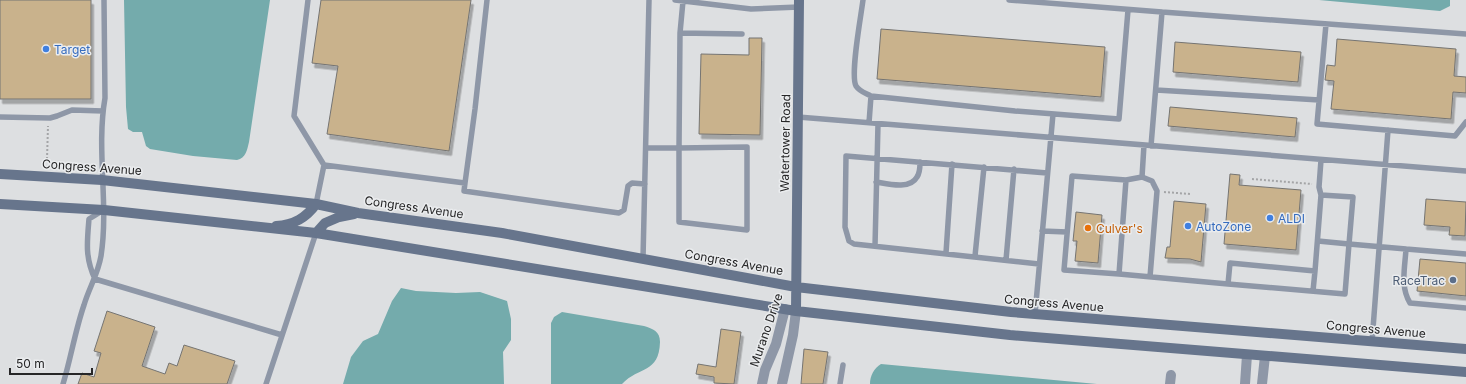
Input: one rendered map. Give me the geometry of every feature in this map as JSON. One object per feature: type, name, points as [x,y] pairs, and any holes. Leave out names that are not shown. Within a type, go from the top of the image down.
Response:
[{"type":"street","name":"Watertower Road","points":[[796,287],[799,4]]},
{"type":"street","name":"Congress Avenue","points":[[0,174],[102,180],[316,204],[358,213],[502,233],[796,287],[1035,314],[1466,349]]},
{"type":"street","points":[[0,204],[104,210],[316,233],[785,310],[1010,335],[1466,372]]},
{"type":"street","points":[[260,227],[285,225],[297,221],[309,214],[316,204]]},
{"type":"street","points":[[316,233],[325,223],[339,217],[358,213]]},
{"type":"street","name":"Murano Drive","points":[[762,384],[765,370],[776,344],[785,310],[796,287]]},
{"type":"street","name":"Murano Drive","points":[[782,384],[793,335],[796,311],[796,287]]},
{"type":"street","points":[[1245,384],[1247,355]]},
{"type":"street","points":[[1262,384],[1264,356]]},
{"type":"lane","points":[[63,384],[84,305],[95,279],[101,256],[104,210],[102,180],[103,111],[105,98],[104,0]]},
{"type":"lane","points":[[308,0],[294,116],[324,165],[316,204]]},
{"type":"lane","points":[[488,0],[464,191],[619,213],[624,210],[628,186],[632,183],[645,184]]},
{"type":"lane","points":[[643,259],[649,0]]},
{"type":"lane","points":[[674,0],[752,9],[799,4]]},
{"type":"lane","points":[[863,0],[854,71],[855,84],[860,91],[872,96],[1053,114],[1119,118],[1128,10]]},
{"type":"lane","points":[[1009,0],[1466,34]]},
{"type":"lane","points":[[646,148],[679,148],[747,147],[747,230],[679,222],[679,148],[680,33],[683,1]]},
{"type":"lane","points":[[1151,146],[1162,12]]},
{"type":"lane","points":[[1326,24],[1317,124],[1455,136],[1466,122]]},
{"type":"lane","points":[[680,33],[742,34]]},
{"type":"lane","points":[[1156,90],[1319,100]]},
{"type":"lane","points":[[869,123],[872,96]]},
{"type":"lane","points":[[0,117],[50,118],[72,110],[103,111]]},
{"type":"lane","points":[[1035,314],[1053,114]]},
{"type":"lane","points":[[798,117],[1466,171]]},
{"type":"lane","points":[[874,246],[878,124]]},
{"type":"lane","points":[[1372,342],[1388,130]]},
{"type":"lane","points":[[1142,177],[1144,145]]},
{"type":"lane","points":[[1039,264],[854,244],[849,241],[846,235],[846,156],[1047,172]]},
{"type":"lane","points":[[1313,291],[1321,195],[1319,185],[1321,160]]},
{"type":"lane","points":[[876,182],[908,184],[913,182],[917,178],[920,162]]},
{"type":"lane","points":[[946,253],[952,164]]},
{"type":"lane","points":[[324,165],[465,183]]},
{"type":"lane","points":[[975,256],[984,167]]},
{"type":"lane","points":[[1006,260],[1014,169]]},
{"type":"lane","points":[[1150,277],[1157,191],[1152,181],[1142,177],[1126,180],[1072,176],[1064,270],[1345,294],[1353,197],[1321,195]]},
{"type":"lane","points":[[1118,274],[1126,180]]},
{"type":"lane","points":[[104,210],[89,219],[87,253],[89,267],[95,279],[282,334]]},
{"type":"lane","points":[[1042,231],[1067,232]]},
{"type":"lane","points":[[266,384],[316,233]]},
{"type":"lane","points":[[1318,242],[1466,254]]},
{"type":"lane","points":[[1406,249],[1404,288],[1405,296],[1410,304],[1466,308]]},
{"type":"lane","points":[[1228,284],[1230,263],[1315,271]]},
{"type":"lane","points":[[840,384],[843,365]]},
{"type":"path","points":[[47,159],[48,126]]},
{"type":"path","points":[[1252,179],[1319,185]]},
{"type":"path","points":[[1157,191],[1190,194]]},
{"type":"water","points":[[124,0],[270,0],[248,148],[246,153],[240,159],[193,156],[150,149],[146,146],[142,132],[133,132],[128,129],[126,107]]},
{"type":"water","points":[[1319,0],[1450,0],[1450,6],[1440,11]]},
{"type":"water","points":[[401,288],[416,291],[456,293],[480,292],[507,301],[511,319],[511,340],[503,352],[504,384],[343,384],[351,357],[363,341],[378,334],[392,301]]},
{"type":"water","points":[[562,312],[644,326],[653,329],[660,338],[659,352],[656,360],[652,365],[628,378],[622,384],[551,384],[551,323],[554,317]]},
{"type":"water","points":[[881,364],[1097,384],[870,384],[873,372]]},
{"type":"building","name":"Target","points":[[0,0],[91,0],[91,99],[0,99]]},
{"type":"building","points":[[321,0],[471,0],[449,151],[327,134],[338,66],[312,63]]},
{"type":"building","points":[[881,29],[1105,47],[1101,97],[877,79]]},
{"type":"building","points":[[749,38],[762,38],[760,135],[699,134],[701,54],[749,55]]},
{"type":"building","points":[[1337,39],[1456,49],[1454,76],[1466,77],[1466,93],[1453,92],[1451,119],[1331,109],[1334,81],[1325,80],[1327,65],[1335,66]]},
{"type":"building","points":[[1175,42],[1301,52],[1298,82],[1173,72]]},
{"type":"building","points":[[1170,107],[1297,118],[1295,137],[1168,126]]},
{"type":"building","points":[[1230,174],[1240,175],[1239,185],[1301,190],[1296,250],[1224,244]]},
{"type":"building","points":[[1426,199],[1466,202],[1465,236],[1449,235],[1450,227],[1424,225]]},
{"type":"building","name":"AutoZone","points":[[1174,201],[1206,204],[1201,262],[1190,259],[1165,258],[1167,247],[1170,247]]},
{"type":"building","name":"Culver's","points":[[1076,212],[1102,215],[1098,263],[1075,261],[1077,241],[1073,241]]},
{"type":"building","points":[[1420,259],[1466,263],[1466,296],[1417,291]]},
{"type":"building","points":[[107,311],[155,327],[142,366],[165,374],[169,363],[177,366],[184,345],[235,361],[227,384],[78,384],[82,373],[94,377],[101,353],[94,351]]},
{"type":"building","points":[[721,329],[741,332],[734,384],[714,383],[714,377],[696,374],[698,364],[716,367]]},
{"type":"building","points":[[804,349],[828,352],[823,384],[801,384]]},
{"type":"place","name":"Target","points":[[46,49]]},
{"type":"place","name":"ALDI","points":[[1270,218]]},
{"type":"place","name":"AutoZone","points":[[1188,226]]},
{"type":"place","name":"Culver's","points":[[1088,228]]},
{"type":"place","name":"RaceTrac","points":[[1453,280]]}]
